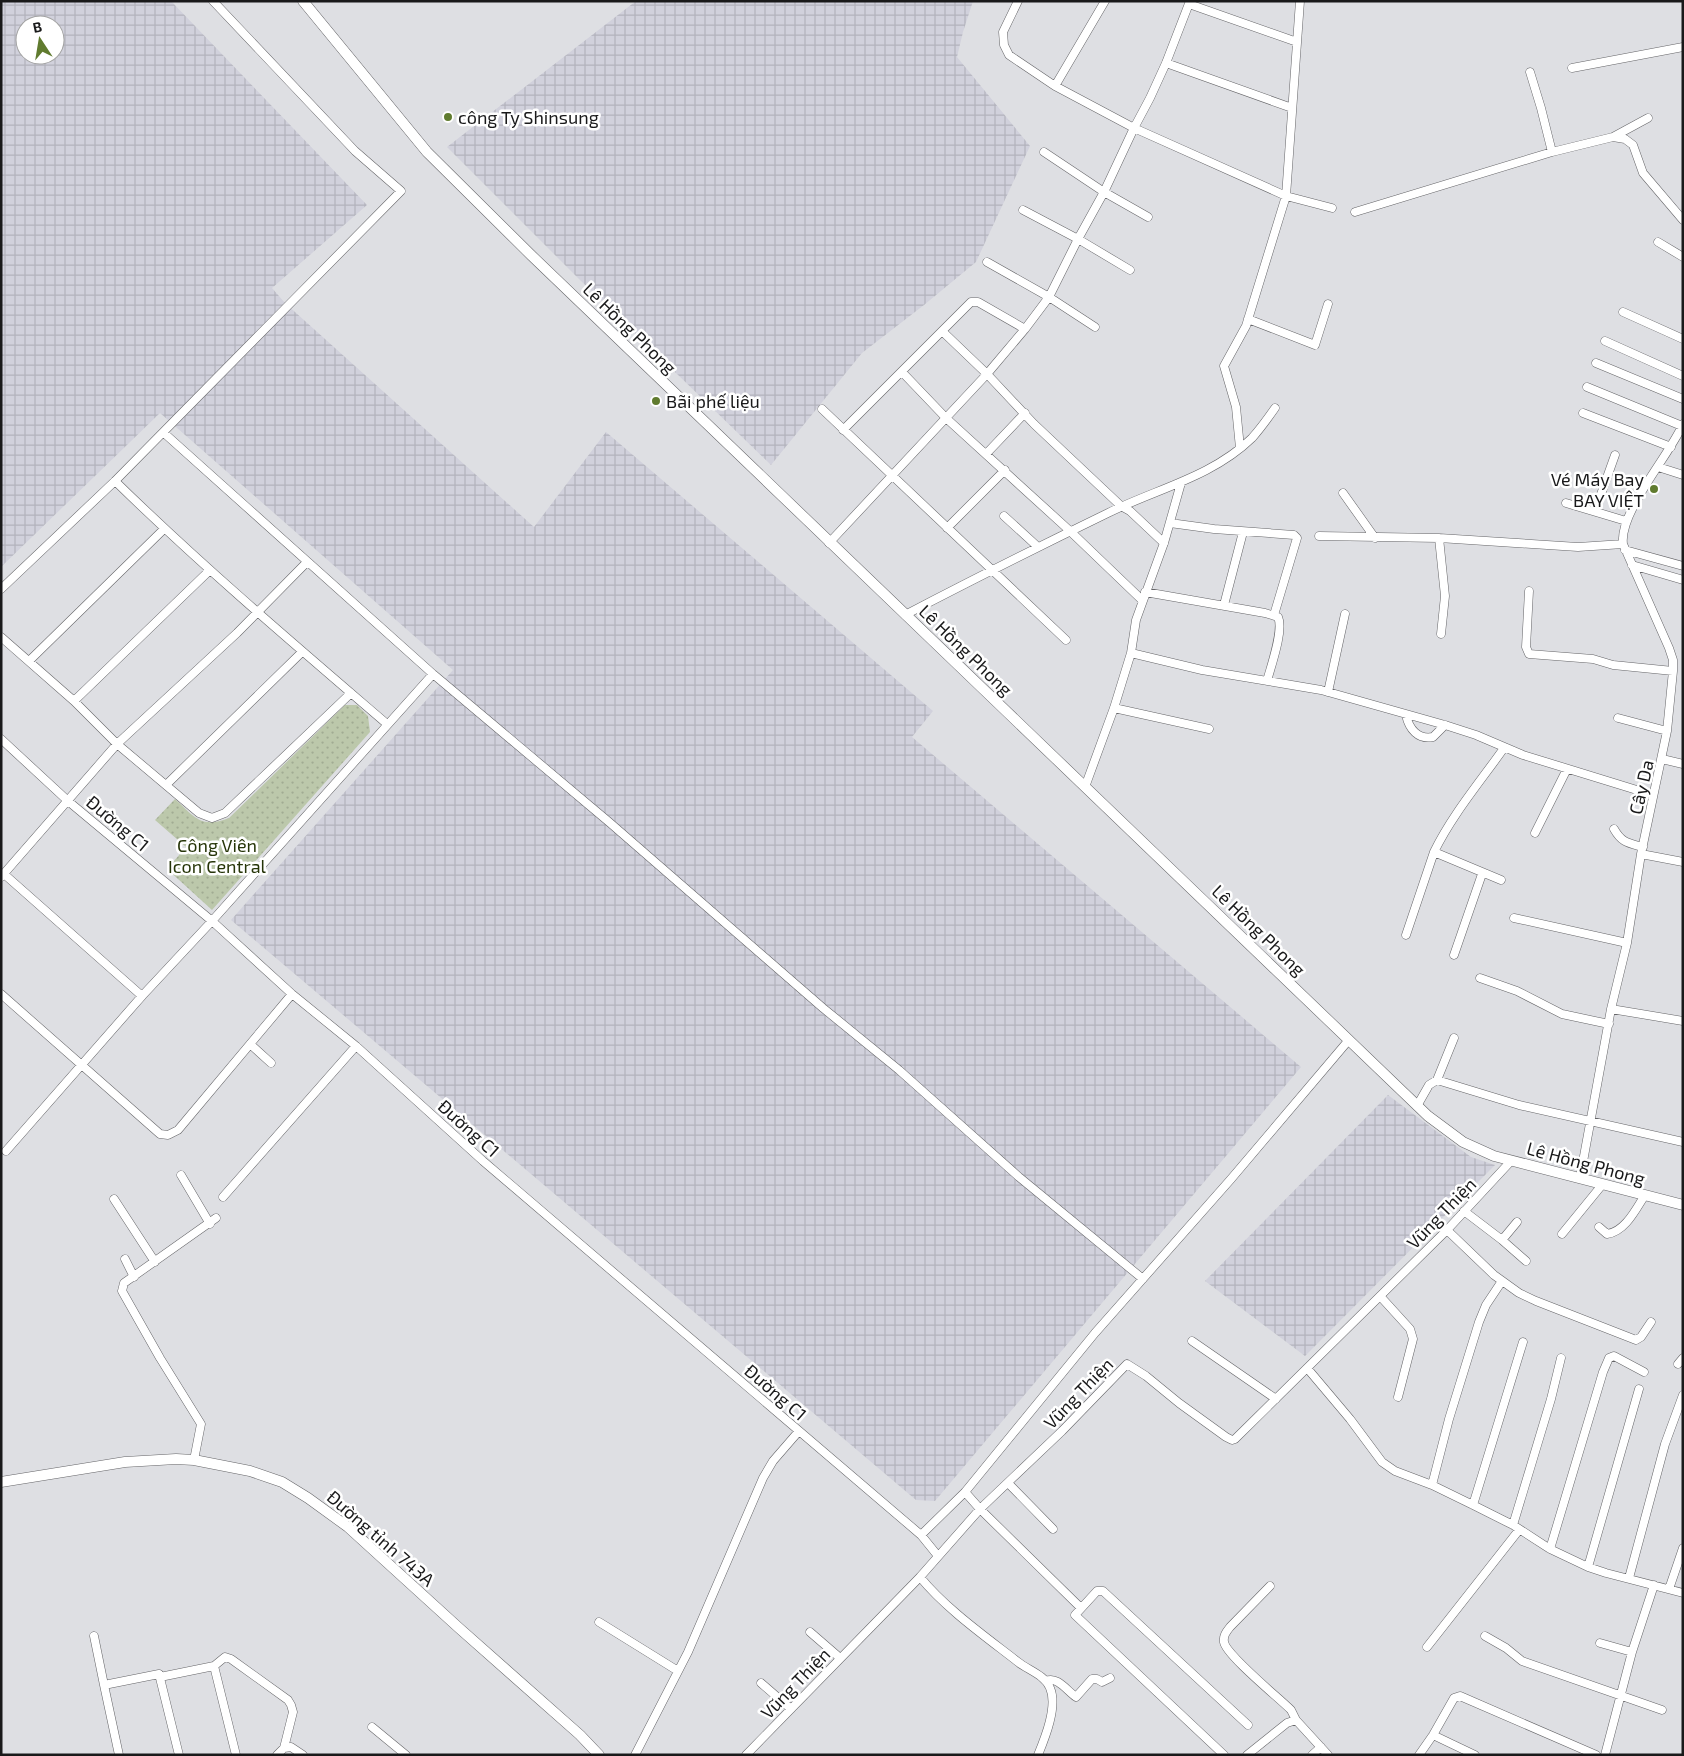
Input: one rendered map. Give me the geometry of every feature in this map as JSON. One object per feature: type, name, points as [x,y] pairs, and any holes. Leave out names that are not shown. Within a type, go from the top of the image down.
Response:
[{"type":"main road","name":"Lê Hồng Phong","points":[[303,1],[427,152],[532,256],[1417,1106],[1462,1142],[1494,1156],[1683,1206]]},
{"type":"main road","name":"Đường tỉnh 743A","points":[[1,1482],[125,1462],[194,1460],[260,1474],[295,1489],[348,1527],[580,1735],[599,1755]]},
{"type":"street","points":[[1,589],[164,433],[401,191],[355,150],[213,1]]},
{"type":"street","points":[[1018,1],[1003,32],[1004,45],[1009,55],[1055,86],[1134,128],[1286,196],[1332,208]]},
{"type":"street","points":[[1055,86],[1105,1]]},
{"type":"street","points":[[1240,448],[1235,402],[1224,366],[1240,338],[1248,319],[1286,196],[1300,1]]},
{"type":"street","points":[[829,542],[987,374],[1049,298],[1104,192],[1166,62],[1189,2],[1297,42]]},
{"type":"street","points":[[1572,68],[1683,47]]},
{"type":"street","points":[[1166,62],[1292,108]]},
{"type":"street","points":[[1530,72],[1542,108],[1552,152]]},
{"type":"street","points":[[1355,212],[1552,152],[1613,137],[1648,118]]},
{"type":"street","points":[[1613,137],[1625,139],[1632,145],[1643,173],[1683,220]]},
{"type":"street","points":[[1044,152],[1104,192],[1148,217]]},
{"type":"street","points":[[1023,210],[1078,239],[1130,270]]},
{"type":"street","points":[[1658,242],[1683,257]]},
{"type":"street","points":[[987,262],[1095,327]]},
{"type":"street","points":[[843,430],[968,304],[978,302],[1025,329]]},
{"type":"street","points":[[1248,319],[1315,345],[1328,304]]},
{"type":"street","points":[[1623,312],[1683,339]]},
{"type":"street","points":[[942,331],[987,374],[1034,424],[1121,506],[1164,543]]},
{"type":"street","points":[[1605,341],[1683,376]]},
{"type":"street","points":[[1596,363],[1683,400]]},
{"type":"street","points":[[902,372],[946,418],[1005,470],[1142,600]]},
{"type":"street","points":[[1587,387],[1682,428],[1626,521],[1622,532],[1624,547]]},
{"type":"street","points":[[905,615],[1121,506],[1181,483],[1214,465],[1240,448],[1252,437],[1276,408]]},
{"type":"street","points":[[822,409],[1066,640]]},
{"type":"street","points":[[986,454],[1024,413]]},
{"type":"street","points":[[1583,413],[1671,447]]},
{"type":"street","points":[[164,433],[433,674],[609,822],[823,1008],[899,1070],[1019,1177],[1143,1279]]},
{"type":"street","points":[[1595,511],[1615,456]]},
{"type":"street","points":[[1658,467],[1683,475]]},
{"type":"street","points":[[947,528],[1005,470]]},
{"type":"street","points":[[115,481],[164,529],[256,612],[387,724]]},
{"type":"street","points":[[1085,787],[1114,708],[1131,653],[1136,620],[1164,543],[1181,483]]},
{"type":"street","points":[[1344,493],[1375,538]]},
{"type":"street","points":[[1566,503],[1626,521]]},
{"type":"street","points":[[1004,516],[1038,547]]},
{"type":"street","points":[[1170,523],[1243,532],[1291,534],[1297,538],[1274,615]]},
{"type":"street","points":[[29,661],[164,529]]},
{"type":"street","points":[[1224,605],[1243,532]]},
{"type":"street","points":[[1319,536],[1439,538],[1578,547],[1624,547],[1683,566]]},
{"type":"street","points":[[1439,538],[1445,596],[1441,634]]},
{"type":"street","name":"Cây Da","points":[[1580,1178],[1611,1009],[1627,943],[1642,850],[1668,731],[1673,670],[1673,660],[1665,636],[1624,547]]},
{"type":"street","points":[[142,996],[2,875],[117,744],[237,632],[307,562]]},
{"type":"street","points":[[1632,565],[1683,580]]},
{"type":"street","points":[[74,702],[210,570]]},
{"type":"street","points":[[1529,591],[1526,647],[1528,654],[1593,659],[1613,665],[1673,670]]},
{"type":"street","points":[[1145,592],[1274,615],[1279,620],[1280,628],[1267,681]]},
{"type":"street","points":[[1328,692],[1345,614]]},
{"type":"street","points":[[1,636],[117,744],[199,813],[212,818],[225,813],[351,693]]},
{"type":"street","points":[[166,785],[302,652]]},
{"type":"street","points":[[1131,653],[1202,670],[1328,692],[1445,725],[1476,735],[1504,748],[1567,769],[1654,794]]},
{"type":"street","points":[[6,1151],[142,996],[212,921],[433,674]]},
{"type":"street","points":[[1114,708],[1209,729]]},
{"type":"street","points":[[1406,715],[1412,730],[1426,738],[1433,737],[1445,725]]},
{"type":"street","points":[[1618,718],[1668,731]]},
{"type":"street","name":"Đường C1","points":[[2,741],[68,801],[212,921],[292,994],[356,1046],[482,1161],[921,1535],[938,1556]]},
{"type":"street","points":[[1406,935],[1440,839],[1504,748]]},
{"type":"street","points":[[1662,759],[1683,764]]},
{"type":"street","points":[[1535,833],[1567,769]]},
{"type":"street","points":[[1614,829],[1625,842],[1642,850],[1683,862]]},
{"type":"street","points":[[1434,852],[1482,874],[1501,880]]},
{"type":"street","points":[[1454,956],[1482,874]]},
{"type":"street","points":[[1514,918],[1627,943]]},
{"type":"street","points":[[1480,978],[1517,990],[1562,1014],[1609,1024]]},
{"type":"street","points":[[1,994],[160,1134],[168,1134],[178,1130],[292,994]]},
{"type":"street","points":[[1611,1009],[1683,1021]]},
{"type":"street","points":[[1417,1106],[1430,1085],[1437,1080],[1454,1038]]},
{"type":"street","points":[[921,1535],[965,1492],[1095,1333],[1231,1179],[1348,1041]]},
{"type":"street","points":[[250,1044],[271,1063]]},
{"type":"street","points":[[223,1197],[356,1046]]},
{"type":"street","points":[[1437,1080],[1519,1106],[1683,1142]]},
{"type":"street","name":"Vũng Thiện","points":[[746,1755],[920,1577],[980,1509],[1062,1431],[1127,1364],[1232,1440],[1238,1437],[1447,1230],[1511,1161]]},
{"type":"street","points":[[181,1175],[213,1221],[124,1283],[122,1291],[160,1358],[201,1424],[194,1460]]},
{"type":"street","points":[[1562,1234],[1602,1185]]},
{"type":"street","points":[[1599,1227],[1607,1234],[1616,1232],[1645,1196]]},
{"type":"street","points":[[114,1199],[155,1262]]},
{"type":"street","points":[[1464,1211],[1526,1261]]},
{"type":"street","points":[[1502,1240],[1517,1222]]},
{"type":"street","points":[[1447,1230],[1502,1281],[1519,1293],[1536,1301],[1636,1340],[1641,1337],[1651,1322]]},
{"type":"street","points":[[125,1259],[134,1277]]},
{"type":"street","points":[[1432,1485],[1449,1419],[1479,1322],[1486,1305],[1502,1281]]},
{"type":"street","points":[[1380,1296],[1410,1329],[1413,1339],[1398,1397]]},
{"type":"street","points":[[1192,1341],[1276,1399]]},
{"type":"street","points":[[1473,1505],[1523,1342]]},
{"type":"street","points":[[1550,1549],[1594,1399],[1609,1358],[1614,1356],[1644,1372]]},
{"type":"street","points":[[1427,1647],[1516,1528],[1561,1358]]},
{"type":"street","points":[[1307,1368],[1350,1419],[1382,1462],[1408,1477],[1432,1485],[1473,1505],[1550,1549],[1588,1567],[1606,1574],[1629,1578],[1683,1593]]},
{"type":"street","points":[[1588,1567],[1639,1389]]},
{"type":"street","points":[[1629,1578],[1665,1444],[1683,1395]]},
{"type":"street","points":[[636,1755],[678,1671],[763,1478],[773,1461],[799,1431]]},
{"type":"street","points":[[1008,1483],[1053,1529]]},
{"type":"street","points":[[965,1492],[1081,1608]]},
{"type":"street","points":[[1669,1589],[1683,1548]]},
{"type":"street","points":[[920,1577],[941,1600],[1020,1663],[1046,1681],[1052,1693],[1052,1713],[1038,1755]]},
{"type":"street","points":[[1605,1755],[1632,1652],[1654,1585]]},
{"type":"street","points":[[1270,1586],[1226,1632],[1224,1640],[1226,1648],[1291,1710],[1296,1720],[1328,1755]]},
{"type":"street","points":[[1224,1755],[1074,1615],[1096,1591],[1103,1591],[1248,1725]]},
{"type":"street","points":[[599,1622],[678,1671]]},
{"type":"street","points":[[810,1632],[840,1658]]},
{"type":"street","points":[[94,1636],[119,1755]]},
{"type":"street","points":[[1484,1636],[1506,1648],[1522,1661],[1662,1710]]},
{"type":"street","points":[[1600,1643],[1632,1652]]},
{"type":"street","points":[[160,1677],[214,1666],[225,1657],[231,1659],[288,1700],[291,1705],[292,1712],[284,1748],[277,1755]]},
{"type":"street","points":[[214,1666],[236,1755]]},
{"type":"street","points":[[104,1685],[157,1674],[160,1675],[179,1755]]},
{"type":"street","points":[[1046,1681],[1055,1680],[1076,1697],[1092,1679],[1102,1682],[1110,1678]]},
{"type":"street","points":[[761,1683],[791,1709]]},
{"type":"street","points":[[1419,1755],[1454,1698],[1460,1696],[1596,1755]]},
{"type":"street","points":[[1248,1755],[1288,1723],[1296,1720]]},
{"type":"street","points":[[372,1727],[406,1755]]},
{"type":"street","points":[[1433,1735],[1475,1755]]},
{"type":"street","points":[[284,1748],[292,1747],[303,1755]]},
{"type":"street","points":[[1312,1755],[1321,1747]]},
{"type":"shaded area","points":[[1,1],[171,1],[367,205],[272,288],[285,303],[534,527],[606,432],[933,711],[912,737],[1301,1067],[935,1501],[916,1500],[231,920],[453,670],[160,413],[1,567]]},
{"type":"shaded area","points":[[636,1],[973,1],[957,57],[1030,146],[976,262],[862,353],[771,465],[580,280],[447,147]]},
{"type":"shaded area","points":[[1388,1095],[1471,1157],[1495,1165],[1305,1356],[1205,1281]]},
{"type":"green space","name":"Công Viên Icon Central","points":[[345,705],[357,705],[368,716],[370,732],[212,910],[167,869],[186,847],[155,820],[175,799],[193,816],[204,822],[229,818]]},
{"type":"place","name":"công Ty Shinsung","points":[[448,117]]},
{"type":"place","name":"Bãi phế liệu","points":[[656,401]]},
{"type":"place","name":"Vé Máy Bay BAY VIỆT","points":[[1654,489]]}]
